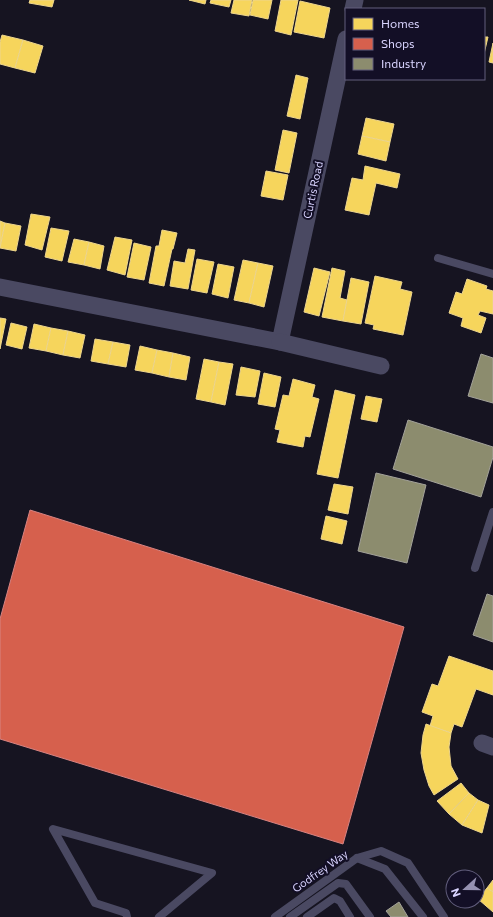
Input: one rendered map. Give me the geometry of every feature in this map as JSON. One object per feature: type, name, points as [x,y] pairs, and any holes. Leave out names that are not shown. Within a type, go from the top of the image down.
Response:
[{"type":"street","name":"Curtis Road","points":[[280,342],[345,44]]},
{"type":"street","points":[[0,287],[280,342],[381,366]]},
{"type":"lane","points":[[438,258],[493,274]]},
{"type":"lane","points":[[475,568],[493,512]]},
{"type":"lane","points":[[126,915],[95,903],[53,828],[212,873],[159,917]]},
{"type":"lane","name":"Godfrey Way","points":[[275,917],[358,858],[381,851],[408,863],[444,917]]},
{"type":"lane","points":[[358,858],[385,869],[423,917]]},
{"type":"lane","points":[[290,917],[338,883],[346,884],[370,917]]},
{"type":"lane","points":[[307,917],[334,898],[340,901],[350,917]]},
{"type":"building: Homes","points":[[30,0],[54,0],[52,7],[29,3]]},
{"type":"building: Homes","points":[[189,0],[206,0],[205,4]]},
{"type":"building: Homes","points":[[211,0],[231,0],[229,7],[210,3]]},
{"type":"building: Homes","points":[[234,0],[252,0],[249,16],[231,13]]},
{"type":"building: Homes","points":[[253,0],[272,0],[268,19],[250,15]]},
{"type":"building: Homes","points":[[281,0],[298,0],[291,35],[275,31]]},
{"type":"building: Homes","points":[[300,1],[330,8],[324,38],[294,32]]},
{"type":"building: Homes","points":[[2,35],[23,40],[15,68],[0,64],[0,42]]},
{"type":"building: Homes","points":[[485,37],[488,37],[485,50]]},
{"type":"building: Homes","points":[[23,40],[43,46],[35,73],[15,68]]},
{"type":"building: Homes","points":[[493,43],[493,63],[489,62]]},
{"type":"building: Homes","points":[[296,75],[308,78],[300,119],[287,116]]},
{"type":"building: Homes","points":[[366,118],[394,124],[390,142],[362,136]]},
{"type":"building: Homes","points":[[283,130],[297,133],[289,173],[275,170]]},
{"type":"building: Homes","points":[[362,136],[390,142],[386,161],[358,154]]},
{"type":"building: Homes","points":[[365,166],[400,174],[397,188],[376,183],[369,215],[345,210],[352,178],[363,180]]},
{"type":"building: Homes","points":[[266,171],[288,175],[283,200],[261,196]]},
{"type":"building: Homes","points":[[31,214],[50,217],[42,250],[25,245]]},
{"type":"building: Homes","points":[[0,221],[5,223],[0,248]]},
{"type":"building: Homes","points":[[5,223],[21,226],[16,251],[0,248]]},
{"type":"building: Homes","points":[[51,228],[69,231],[62,261],[45,257]]},
{"type":"building: Homes","points":[[162,230],[177,233],[164,286],[149,283],[156,246],[159,246]]},
{"type":"building: Homes","points":[[115,237],[132,240],[125,275],[107,270]]},
{"type":"building: Homes","points":[[74,239],[89,242],[84,265],[68,262]]},
{"type":"building: Homes","points":[[89,242],[104,246],[100,269],[84,265]]},
{"type":"building: Homes","points":[[134,243],[151,247],[144,280],[127,277]]},
{"type":"building: Homes","points":[[188,249],[195,250],[188,289],[170,286],[174,261],[185,263]]},
{"type":"building: Homes","points":[[197,259],[214,262],[207,293],[191,290]]},
{"type":"building: Homes","points":[[243,260],[258,263],[249,303],[234,300]]},
{"type":"building: Homes","points":[[258,263],[273,266],[264,307],[249,303]]},
{"type":"building: Homes","points":[[218,264],[234,267],[228,298],[212,294]]},
{"type":"building: Homes","points":[[314,268],[330,272],[319,316],[304,312]]},
{"type":"building: Homes","points":[[332,268],[345,271],[340,298],[347,300],[343,321],[322,317]]},
{"type":"building: Homes","points":[[375,276],[402,282],[400,289],[412,292],[403,335],[373,329],[374,325],[365,323]]},
{"type":"building: Homes","points":[[351,278],[369,282],[361,324],[343,321]]},
{"type":"building: Homes","points":[[467,279],[487,286],[486,289],[493,291],[493,314],[480,311],[478,315],[486,318],[481,333],[461,326],[463,318],[449,313],[456,292],[462,294]]},
{"type":"building: Homes","points":[[0,318],[6,319],[0,349]]},
{"type":"building: Homes","points":[[11,323],[27,327],[22,349],[6,345]]},
{"type":"building: Homes","points":[[34,324],[51,328],[46,351],[29,348]]},
{"type":"building: Homes","points":[[51,328],[68,331],[63,355],[46,351]]},
{"type":"building: Homes","points":[[68,331],[85,335],[80,358],[63,355]]},
{"type":"building: Homes","points":[[95,339],[113,342],[108,364],[91,361]]},
{"type":"building: Homes","points":[[113,342],[130,345],[126,367],[108,364]]},
{"type":"building: Homes","points":[[140,346],[157,350],[152,373],[135,370]]},
{"type":"building: Homes","points":[[157,350],[173,353],[169,377],[152,373]]},
{"type":"building: Homes","points":[[173,353],[190,357],[186,380],[169,377]]},
{"type":"building: Homes","points":[[204,359],[219,362],[211,402],[196,399]]},
{"type":"building: Homes","points":[[219,362],[233,364],[225,405],[211,402]]},
{"type":"building: Homes","points":[[241,367],[260,371],[255,397],[236,395]]},
{"type":"building: Homes","points":[[264,373],[281,377],[275,407],[258,404]]},
{"type":"building: Homes","points":[[293,379],[315,385],[312,397],[319,399],[310,437],[305,436],[303,447],[277,442],[280,430],[275,429],[283,395],[289,396]]},
{"type":"building: Homes","points":[[335,390],[355,395],[338,478],[317,474]]},
{"type":"building: Homes","points":[[366,396],[382,399],[377,422],[361,419]]},
{"type":"building: Homes","points":[[334,484],[353,487],[348,514],[328,510]]},
{"type":"building: Homes","points":[[326,516],[347,521],[342,544],[321,539]]},
{"type":"building: Homes","points":[[449,656],[493,671],[493,695],[476,689],[462,727],[454,724],[451,733],[430,726],[433,716],[422,712],[432,684],[438,686]]},
{"type":"building: Homes","points":[[426,724],[451,733],[449,747],[451,766],[458,779],[434,795],[429,786],[424,770],[421,753]]},
{"type":"building: Homes","points":[[461,783],[469,793],[449,814],[437,801]]},
{"type":"building: Homes","points":[[469,793],[478,800],[462,825],[449,814]]},
{"type":"building: Homes","points":[[478,800],[489,805],[482,833],[462,825]]},
{"type":"building: Homes","points":[[493,880],[493,892],[487,888]]},
{"type":"building: Homes","points":[[487,888],[493,892],[493,912],[485,905],[485,890]]},
{"type":"building: Shops","points":[[30,510],[404,627],[343,844],[0,739],[0,619]]},
{"type":"building: Industry","points":[[481,354],[493,358],[493,403],[468,396]]},
{"type":"building: Industry","points":[[408,420],[493,447],[493,457],[481,497],[393,469]]},
{"type":"building: Industry","points":[[376,473],[426,485],[407,563],[358,551]]},
{"type":"building: Industry","points":[[487,594],[493,596],[493,642],[473,635]]},
{"type":"building: Industry","points":[[399,902],[408,917],[391,917],[386,911]]}]
